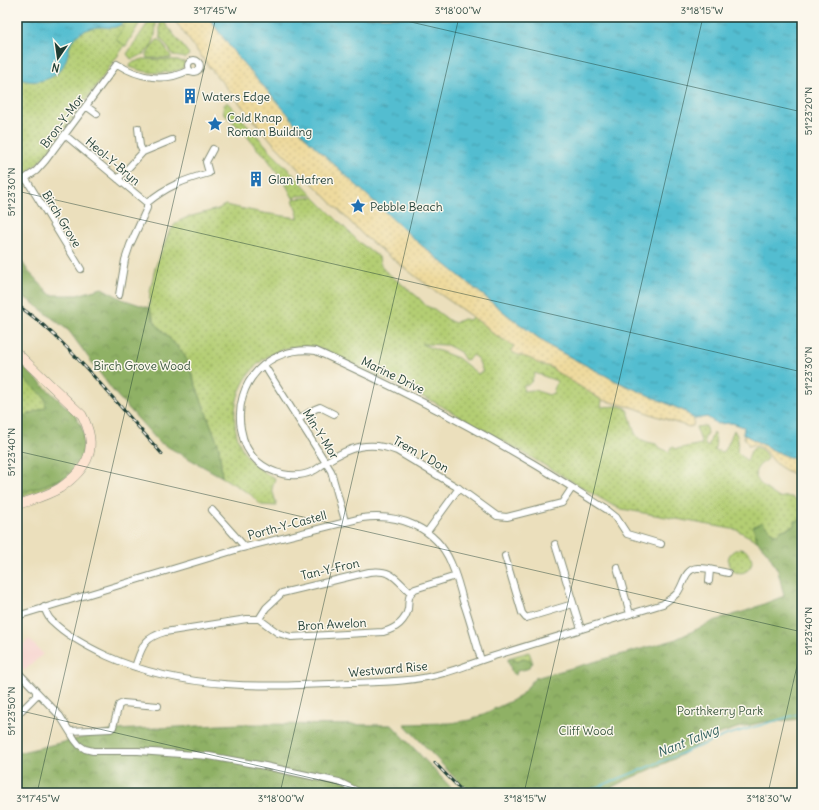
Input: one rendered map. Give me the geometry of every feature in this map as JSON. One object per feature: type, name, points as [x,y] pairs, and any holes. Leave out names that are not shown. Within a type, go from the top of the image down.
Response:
[{"type":"street","name":"Bron-Y-Mor","points":[[17,184],[26,179],[45,161],[117,64],[140,75],[157,78],[178,75],[189,70]]},
{"type":"street","points":[[86,106],[97,114]]},
{"type":"street","points":[[138,128],[140,146],[143,152]]},
{"type":"street","name":"Heol-Y-Bryn","points":[[65,135],[147,203]]},
{"type":"street","points":[[118,179],[143,152],[172,140]]},
{"type":"street","points":[[119,295],[125,260],[130,245],[147,208],[147,203],[173,184],[209,173],[206,162],[213,150]]},
{"type":"street","name":"Birch Grove","points":[[26,179],[81,269]]},
{"type":"street","name":"Marine Drive","points":[[326,462],[305,474],[292,476],[277,473],[262,464],[252,455],[245,444],[239,420],[240,405],[248,383],[255,373],[277,356],[294,351],[316,351],[431,406],[530,461],[606,509],[616,517],[627,534],[661,544]]},
{"type":"street","points":[[17,353],[82,415],[88,427],[91,441],[87,460],[81,469],[60,488],[17,505]]},
{"type":"street","name":"Min-Y-Mor","points":[[264,365],[326,462],[336,484],[345,521]]},
{"type":"street","points":[[299,419],[320,407],[334,414]]},
{"type":"street","name":"Trem Y Don","points":[[326,462],[357,447],[373,445],[388,447],[459,488],[497,516],[507,517],[562,503],[572,488]]},
{"type":"street","points":[[427,532],[459,488]]},
{"type":"street","points":[[212,510],[245,548]]},
{"type":"street","name":"Porth-Y-Castell","points":[[17,616],[245,548],[345,521],[386,516],[400,519],[427,532],[445,552],[456,576],[481,660]]},
{"type":"street","points":[[555,544],[581,629]]},
{"type":"street","points":[[505,556],[522,613],[526,618],[573,604]]},
{"type":"street","points":[[617,567],[630,614]]},
{"type":"street","name":"Westward Rise","points":[[44,607],[47,616],[51,621],[80,642],[97,652],[135,667],[162,675],[205,682],[258,687],[362,683],[421,678],[444,673],[481,660],[663,604],[678,592],[689,571],[698,568],[728,573]]},
{"type":"street","points":[[709,581],[710,570]]},
{"type":"street","name":"Tan-Y-Fron","points":[[258,619],[266,608],[282,593],[369,572],[382,571],[391,574],[399,579],[411,592]]},
{"type":"street","points":[[411,592],[415,589],[456,576]]},
{"type":"street","name":"Bron Awelon","points":[[258,619],[278,632],[291,637],[383,632],[392,630],[405,617],[408,609],[408,599],[411,592]]},
{"type":"street","points":[[135,667],[145,642],[153,635],[240,620],[258,619]]},
{"type":"street","points":[[17,672],[60,716],[79,745],[85,749],[93,751],[138,751],[209,756],[339,782],[361,793]]},
{"type":"street","points":[[17,714],[36,696],[36,692]]},
{"type":"street","points":[[70,731],[112,729],[119,705],[123,703],[158,706]]},
{"type":"shaded area","points":[[29,639],[43,654],[24,671],[17,662],[17,650]]},
{"type":"green space","points":[[17,17],[143,17],[106,72],[50,148],[32,169],[17,180]]},
{"type":"green space","points":[[129,17],[143,17],[126,46],[116,40]]},
{"type":"green space","points":[[152,17],[156,17],[155,33],[152,44],[145,53],[131,59],[127,54]]},
{"type":"green space","points":[[160,17],[189,54],[186,58],[174,56],[160,37]]},
{"type":"green space","points":[[157,40],[160,40],[171,58],[147,58],[146,55]]},
{"type":"green space","points":[[143,59],[175,60],[185,62],[182,69],[162,73],[143,71],[130,67],[131,63]]},
{"type":"green space","points":[[227,102],[276,157],[313,195],[297,196],[293,198],[285,183],[264,154],[258,150],[243,131],[224,114],[224,105]]},
{"type":"green space","points":[[314,197],[360,243],[379,257],[380,263],[384,270],[419,298],[426,306],[434,309],[455,323],[463,319],[470,320],[472,317],[489,328],[489,331],[514,346],[516,354],[528,357],[550,367],[602,400],[601,407],[618,406],[626,408],[634,431],[641,439],[656,444],[658,447],[669,452],[671,447],[676,449],[702,444],[696,427],[706,426],[707,435],[704,439],[705,445],[708,447],[713,433],[716,442],[714,450],[722,452],[726,449],[734,430],[738,438],[737,452],[747,461],[751,451],[755,447],[761,449],[767,458],[759,466],[756,472],[756,476],[761,485],[779,498],[791,497],[802,504],[802,520],[795,521],[794,526],[780,531],[778,534],[774,534],[769,528],[755,530],[757,541],[737,530],[622,509],[612,505],[434,402],[318,348],[303,346],[278,351],[259,363],[245,381],[236,402],[235,424],[241,445],[254,464],[275,478],[272,489],[277,506],[261,505],[250,494],[222,477],[219,447],[184,354],[156,324],[149,308],[150,292],[155,268],[169,232],[177,222],[188,217],[218,209],[225,205],[263,213],[298,218],[293,199]],"holes":[[[421,344],[447,345],[460,352],[465,360],[469,359],[472,355],[478,359],[483,372],[478,374],[458,358]],[[535,373],[557,381],[553,393],[549,395],[534,390],[523,391],[524,385],[528,385],[531,382]]]},
{"type":"green space","name":"Birch Grove Wood","points":[[17,254],[28,271],[51,295],[77,295],[102,288],[122,299],[149,308],[156,324],[184,354],[219,447],[222,477],[159,442],[113,391],[69,331],[30,301],[17,293]]},
{"type":"green space","points":[[17,361],[75,415],[84,433],[84,444],[81,460],[67,477],[17,495],[17,419],[46,407],[44,397],[17,373]]},
{"type":"green space","points":[[17,362],[81,425],[85,441],[83,455],[77,466],[68,475],[44,489],[17,499]]},
{"type":"green space","name":"Cliff Wood","points":[[802,520],[802,719],[763,722],[737,728],[710,737],[674,759],[601,793],[469,793],[404,724],[450,723],[471,720],[519,697],[535,678],[674,640],[714,621],[746,611],[784,596],[778,571],[768,553],[757,541],[755,531],[752,527],[762,522],[774,534],[778,534],[780,531],[794,526],[794,521]]},
{"type":"green space","points":[[740,549],[745,550],[751,556],[751,566],[745,572],[740,573],[735,572],[729,566],[728,561],[729,556],[735,550]]},
{"type":"green space","points":[[529,652],[533,663],[532,664],[530,660],[516,661],[511,658],[508,660],[508,658]]},
{"type":"green space","points":[[511,658],[516,661],[524,658],[530,660],[532,664],[527,669],[517,671],[516,675],[512,673],[508,660]]},
{"type":"green space","points":[[241,724],[392,725],[456,793],[17,793],[17,753],[115,730]]},
{"type":"sand","name":"Pebble Beach","points":[[172,17],[229,17],[414,239],[510,317],[551,347],[616,381],[684,411],[694,419],[693,426],[689,427],[635,408],[602,400],[555,371],[553,368],[514,353],[511,351],[514,346],[489,331],[488,328],[390,257],[364,236],[274,144],[210,68]]},
{"type":"sand","points":[[745,435],[777,452],[802,462],[802,478],[775,463],[762,448],[754,445],[749,446],[744,437]]},
{"type":"water","points":[[23,17],[126,17],[122,24],[116,27],[93,28],[77,35],[72,41],[63,67],[58,72],[46,80],[31,81],[17,78],[17,48]]},
{"type":"water","points":[[208,17],[802,17],[802,462],[777,452],[743,434],[744,427],[732,423],[717,424],[707,417],[694,419],[684,411],[616,381],[551,347],[510,317],[415,240],[306,138],[287,113],[236,55]]},
{"type":"waterway","points":[[17,89],[20,79]]},
{"type":"waterway","name":"Nant Talwg","points":[[583,793],[727,735],[802,713]]},
{"type":"railway","points":[[17,305],[45,327],[71,351],[162,454]]},
{"type":"railway","points":[[435,763],[464,793]]},
{"type":"place","name":"Waters Edge","points":[[190,96]]},
{"type":"place","name":"Cold Knap Roman Building","points":[[215,124]]},
{"type":"place","name":"Glan Hafren","points":[[256,179]]},
{"type":"place","name":"Pebble Beach","points":[[358,206]]},
{"type":"park label","name":"Porthkerry Park","points":[[720,710]]}]
